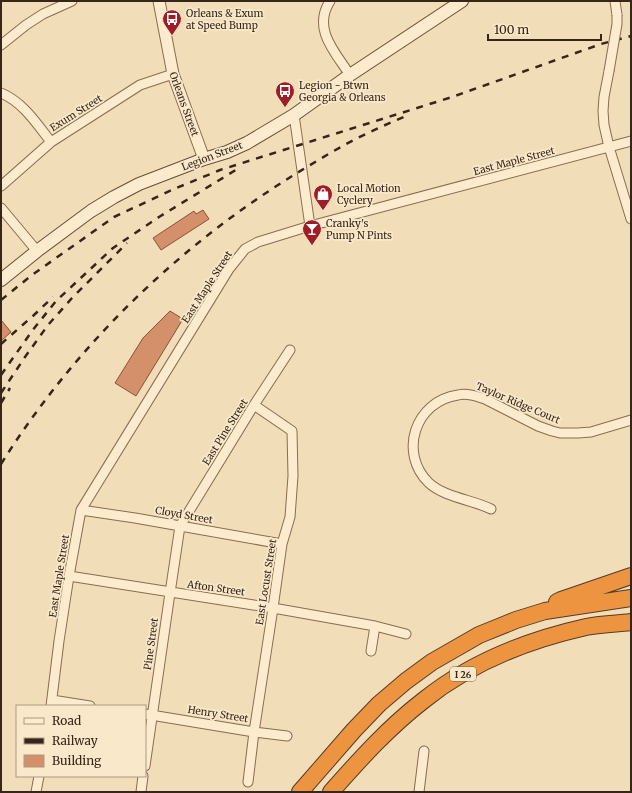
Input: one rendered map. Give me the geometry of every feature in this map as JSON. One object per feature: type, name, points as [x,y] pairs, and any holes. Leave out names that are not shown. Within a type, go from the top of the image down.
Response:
[{"type":"highway","points":[[544,611],[561,600],[631,576]]},
{"type":"highway","name":"I 26","points":[[300,792],[354,730],[379,704],[406,681],[432,662],[479,636],[516,620],[544,611],[631,598]]},
{"type":"highway","name":"I 26","points":[[331,792],[375,744],[402,718],[451,680],[484,662],[521,646],[588,627],[631,622]]},
{"type":"main road","name":"Legion Street","points":[[1,280],[36,251],[91,211],[114,197],[139,184],[204,159],[227,152],[247,143],[294,114],[462,1]]},
{"type":"street","points":[[1,44],[43,14],[72,1]]},
{"type":"street","name":"Orleans Street","points":[[160,1],[173,74],[204,159]]},
{"type":"street","points":[[330,1],[324,13],[323,24],[325,34],[328,42],[350,75]]},
{"type":"street","points":[[615,1],[617,24],[604,97],[603,111],[609,147],[631,219]]},
{"type":"street","name":"Exum Street","points":[[1,186],[51,142],[140,86],[173,74]]},
{"type":"street","points":[[1,93],[8,96],[25,110],[51,142]]},
{"type":"street","points":[[294,114],[310,226]]},
{"type":"street","name":"East Maple Street","points":[[51,703],[69,576],[81,510],[233,264],[245,249],[258,242],[310,226],[631,141]]},
{"type":"street","points":[[1,208],[36,251]]},
{"type":"street","name":"East Pine Street","points":[[180,526],[254,405],[290,350]]},
{"type":"street","name":"Taylor Ridge Court","points":[[491,509],[481,504],[455,497],[438,490],[423,477],[418,467],[414,457],[413,447],[415,432],[424,415],[439,401],[459,394],[477,396],[552,431],[568,434],[591,432],[631,420]]},
{"type":"street","name":"East Locust Street","points":[[248,782],[282,544],[290,517],[293,476],[292,431],[254,405]]},
{"type":"street","name":"Cloyd Street","points":[[81,510],[282,544]]},
{"type":"street","name":"Pine Street","points":[[146,753],[149,714],[180,526]]},
{"type":"street","name":"Afton Street","points":[[69,576],[273,608],[375,626],[406,634]]},
{"type":"street","points":[[371,651],[375,626]]},
{"type":"street","points":[[51,703],[77,705]]},
{"type":"street","name":"Henry Street","points":[[149,714],[254,732],[287,736]]},
{"type":"street","points":[[419,792],[424,750]]},
{"type":"street","points":[[36,792],[39,777]]},
{"type":"street","points":[[141,792],[144,777]]},
{"type":"building","points":[[203,210],[209,219],[161,250],[153,238],[194,211],[196,214]]},
{"type":"building","points":[[170,311],[183,319],[136,396],[115,383],[143,338]]},
{"type":"building","points":[[1,320],[11,332],[1,341]]},
{"type":"railway","points":[[1,300],[32,275],[114,217],[174,189],[220,170],[452,97],[601,44],[631,36]]},
{"type":"railway","points":[[1,464],[30,421],[60,381],[129,305],[166,270],[205,237],[246,206],[289,178],[349,142],[409,115]]},
{"type":"railway","points":[[1,375],[32,331],[56,301],[113,248],[159,217],[239,168]]},
{"type":"railway","points":[[1,393],[48,325],[72,298],[127,243]]},
{"type":"railway","points":[[1,344],[53,297]]},
{"type":"railway","points":[[1,403],[10,388]]},
{"type":"place","name":"Orleans & Exum at Speed Bump","points":[[172,36]]},
{"type":"place","name":"Legion - Btwn Georgia & Orleans","points":[[285,108]]},
{"type":"place","name":"Local Motion Cyclery","points":[[323,211]]},
{"type":"place","name":"Cranky's Pump N Pints","points":[[312,246]]}]
